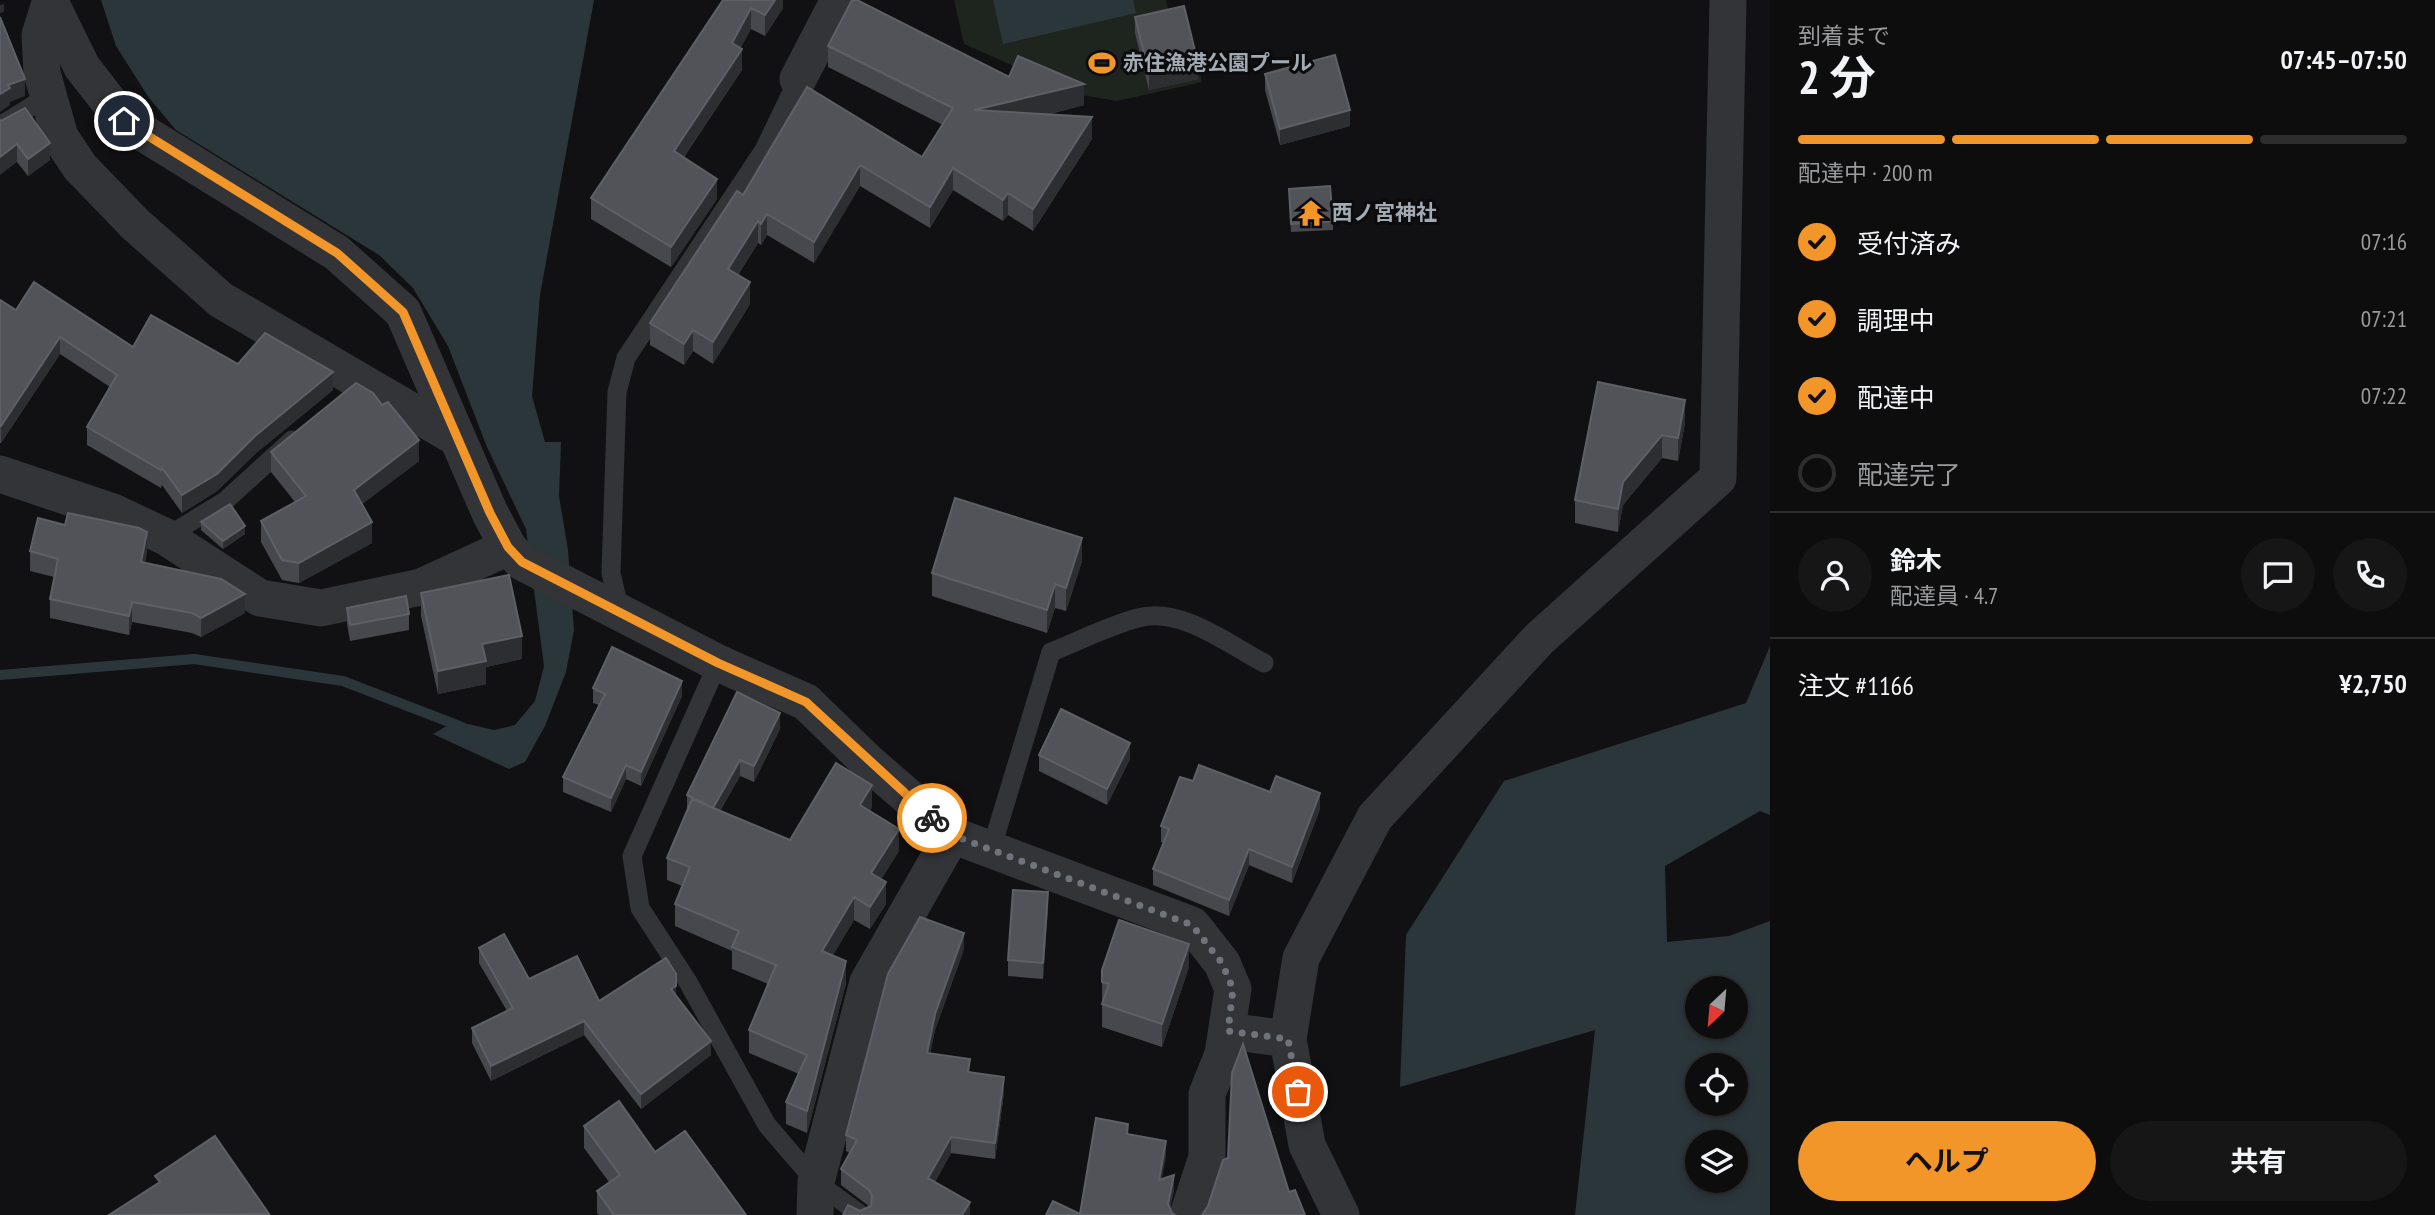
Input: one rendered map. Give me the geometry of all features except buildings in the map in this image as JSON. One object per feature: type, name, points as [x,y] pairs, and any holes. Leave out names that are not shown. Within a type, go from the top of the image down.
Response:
[{"type":"street","points":[[798,79],[839,0]]},
{"type":"street","points":[[1341,1215],[1307,1145],[1288,1039],[1301,958],[1375,817],[1539,639],[1718,478],[1728,0]]},
{"type":"street","points":[[51,2],[40,35],[48,96],[60,137],[80,167],[135,224],[220,300],[353,389],[457,438]]},
{"type":"street","points":[[51,2],[82,67],[124,121],[337,253],[403,312],[457,438],[515,555],[718,663],[806,702],[869,763],[952,835],[1192,925],[1222,963],[1233,989],[1223,1054],[1207,1094],[1207,1157],[1188,1215]]},
{"type":"street","points":[[0,474],[113,512],[166,537],[260,598],[321,608],[421,587],[515,555]]},
{"type":"street","points":[[815,1198],[868,982],[952,835]]},
{"type":"street","points":[[1228,1031],[1288,1039]]},
{"type":"lane","points":[[611,607],[617,392],[626,358],[764,150],[798,79]]},
{"type":"lane","points":[[0,126],[48,96]]},
{"type":"lane","points":[[166,537],[225,501],[303,430]]},
{"type":"lane","points":[[991,850],[1051,652],[1139,617],[1163,616],[1189,623],[1264,663]]},
{"type":"lane","points":[[718,663],[632,856],[640,908],[688,982],[767,1125],[815,1198],[861,1215]]},
{"type":"shaded area","points":[[101,0],[594,0],[540,295],[532,396],[545,442],[561,442],[559,496],[568,550],[574,630],[566,672],[545,726],[525,762],[509,769],[433,734],[455,721],[494,730],[515,725],[535,701],[544,666],[526,529],[487,447],[448,346],[413,288],[379,255],[176,130],[149,98],[116,46]]},
{"type":"shaded area","name":"赤住漁港公園プール","points":[[954,0],[1166,0],[1171,21],[1187,17],[1202,82],[1117,101],[1076,94],[964,44]]},
{"type":"shaded area","points":[[993,0],[1133,0],[1136,13],[1003,44]]},
{"type":"shaded area","points":[[1770,646],[1770,815],[1760,811],[1665,866],[1667,942],[1729,936],[1770,921],[1770,1215],[1575,1215],[1595,1030],[1400,1087],[1406,935],[1504,781],[1746,703]]},
{"type":"waterway","points":[[0,675],[194,659],[343,681],[462,727]]},
{"type":"way so far","points":[[932,818],[952,835],[1192,925],[1222,963],[1233,989],[1228,1031],[1288,1039],[1298,1092]]},
{"type":"place","name":"赤住漁港公園プール","points":[[1102,63]]},
{"type":"place","name":"西ノ宮神社","points":[[1311,213]]},
{"type":"route","points":[[124,121],[337,253],[403,312],[490,513],[508,547],[522,562],[718,663],[806,702],[869,763],[932,818]]}]
